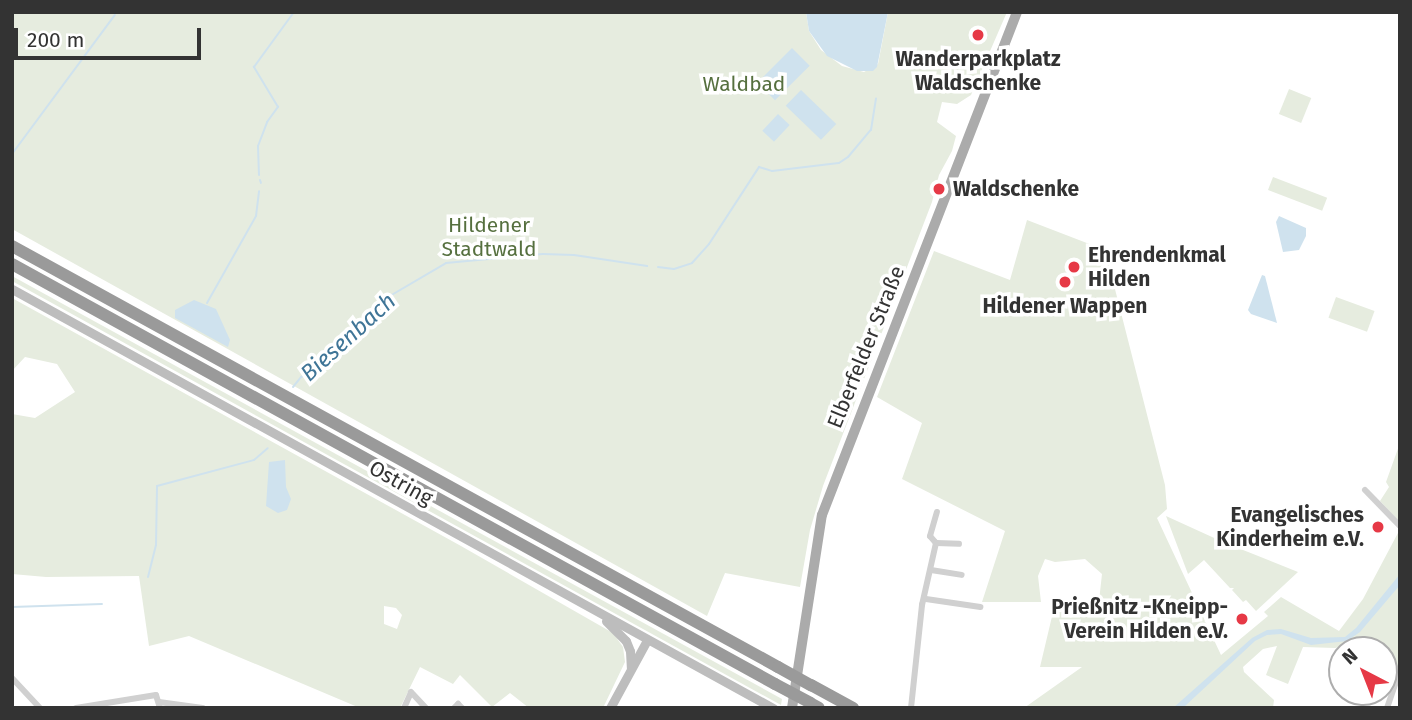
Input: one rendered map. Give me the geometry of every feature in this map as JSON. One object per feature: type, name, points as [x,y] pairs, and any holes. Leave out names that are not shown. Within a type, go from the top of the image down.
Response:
[{"type":"highway","points":[[12,246],[853,708]]},
{"type":"highway","points":[[12,264],[814,705]]},
{"type":"main road","name":"Elberfelder Straße","points":[[792,708],[822,515],[1017,12]]},
{"type":"main road","name":"Ostring","points":[[12,289],[772,707]]},
{"type":"main road","points":[[597,613],[626,641],[631,650],[632,668]]},
{"type":"main road","points":[[610,708],[647,640]]},
{"type":"street","points":[[1366,490],[1400,526]]},
{"type":"street","points":[[937,512],[930,536],[936,543],[959,544]]},
{"type":"street","points":[[911,708],[922,604],[926,599],[936,543]]},
{"type":"street","points":[[931,570],[962,575]]},
{"type":"street","points":[[926,599],[980,607]]},
{"type":"street","points":[[1387,708],[1400,671]]},
{"type":"street","points":[[12,678],[40,708]]},
{"type":"street","points":[[404,708],[411,692],[426,708]]},
{"type":"street","points":[[76,708],[158,702],[203,708]]},
{"type":"street","points":[[454,708],[458,704],[462,708]]},
{"type":"green space","name":"Hildener Stadtwald","points":[[12,12],[806,12],[809,31],[821,50],[842,66],[864,72],[878,64],[888,12],[1007,12],[971,95],[957,104],[942,102],[937,122],[956,136],[952,151],[939,175],[932,202],[823,486],[810,530],[800,587],[725,573],[707,616],[12,229]]},
{"type":"green space","points":[[1289,89],[1311,98],[1301,123],[1279,114]]},
{"type":"green space","points":[[1273,177],[1327,198],[1322,211],[1268,190]]},
{"type":"green space","points":[[1027,220],[1105,250],[1165,485],[1167,509],[1157,518],[1221,655],[1268,616],[1264,612],[1281,597],[1339,631],[1363,599],[1399,531],[1398,668],[1398,636],[1328,636],[1328,648],[1303,647],[1288,684],[1266,675],[1277,646],[1263,649],[1243,667],[1244,672],[1274,700],[1273,708],[1024,708],[1082,667],[1040,667],[1054,608],[1092,612],[1099,601],[1102,574],[1085,559],[1055,562],[1045,559],[1038,576],[1041,602],[982,602],[1005,531],[902,479],[922,423],[877,397],[934,251],[1010,280]]},
{"type":"green space","points":[[12,276],[782,699],[781,705],[12,281]]},
{"type":"green space","points":[[1336,297],[1375,311],[1367,332],[1328,318]]},
{"type":"green space","points":[[12,298],[613,633],[623,647],[625,662],[603,708],[529,708],[510,693],[492,707],[460,675],[453,684],[420,667],[400,708],[360,708],[189,636],[149,646],[139,576],[46,577],[12,574],[12,414],[35,418],[75,392],[57,364],[25,357],[12,371]],"holes":[[[384,606],[396,608],[402,615],[397,629],[384,624]]]},
{"type":"green space","points":[[1400,443],[1400,522],[1380,501],[1389,487],[1386,482]]},
{"type":"green space","points":[[1166,516],[1298,572],[1256,611],[1246,600],[1243,602],[1232,590],[1234,588],[1230,588],[1204,560],[1188,574]]},
{"type":"water","points":[[806,12],[888,12],[877,67],[873,71],[857,71],[827,56],[809,31]]},
{"type":"water","points":[[792,48],[810,66],[775,100],[757,83]]},
{"type":"water","points":[[801,90],[836,124],[821,140],[786,106]]},
{"type":"water","points":[[778,114],[790,125],[774,142],[762,131]]},
{"type":"water","points":[[1279,216],[1306,228],[1306,236],[1299,250],[1283,252],[1276,222]]},
{"type":"water","points":[[1262,275],[1265,276],[1277,323],[1251,314],[1248,310]]},
{"type":"water","points":[[194,300],[216,309],[230,340],[228,347],[175,318],[175,310]]},
{"type":"water","points":[[285,460],[286,487],[291,499],[287,510],[278,513],[266,506],[269,462]]},
{"type":"water","points":[[1400,574],[1400,585],[1360,632],[1354,636],[1346,636],[1356,628]]},
{"type":"water","points":[[1281,629],[1311,638],[1328,638],[1328,643],[1311,645],[1281,634],[1267,635],[1255,641],[1184,707],[1173,708],[1252,638],[1267,630]]},
{"type":"waterway","points":[[259,175],[258,146],[267,122],[278,107],[254,67],[294,12]]},
{"type":"waterway","points":[[12,154],[115,15]]},
{"type":"waterway","name":"Biesenbach","points":[[658,267],[674,269],[692,263],[709,244],[759,167],[772,171],[839,163],[848,157],[871,130],[876,98]]},
{"type":"waterway","points":[[207,303],[256,216],[259,191]]},
{"type":"waterway","name":"Biesenbach","points":[[293,387],[301,377],[314,371],[383,300],[446,263],[543,254],[574,255],[647,266]]},
{"type":"waterway","name":"Biesenbach","points":[[148,577],[156,545],[157,486],[254,460],[268,448]]},
{"type":"waterway","name":"Biesenbach","points":[[12,607],[102,604]]},
{"type":"place","name":"Wanderparkplatz Waldschenke","points":[[978,35]]},
{"type":"place","name":"Waldschenke","points":[[939,189]]},
{"type":"place","name":"Ehrendenkmal Hilden","points":[[1074,267]]},
{"type":"place","name":"Hildener Wappen","points":[[1065,282]]},
{"type":"place","name":"Evangelisches Kinderheim e.V.","points":[[1378,527]]},
{"type":"place","name":"Prießnitz -Kneipp- Verein Hilden e.V.","points":[[1242,619]]},
{"type":"park label","name":"Waldbad","points":[[744,84]]}]
